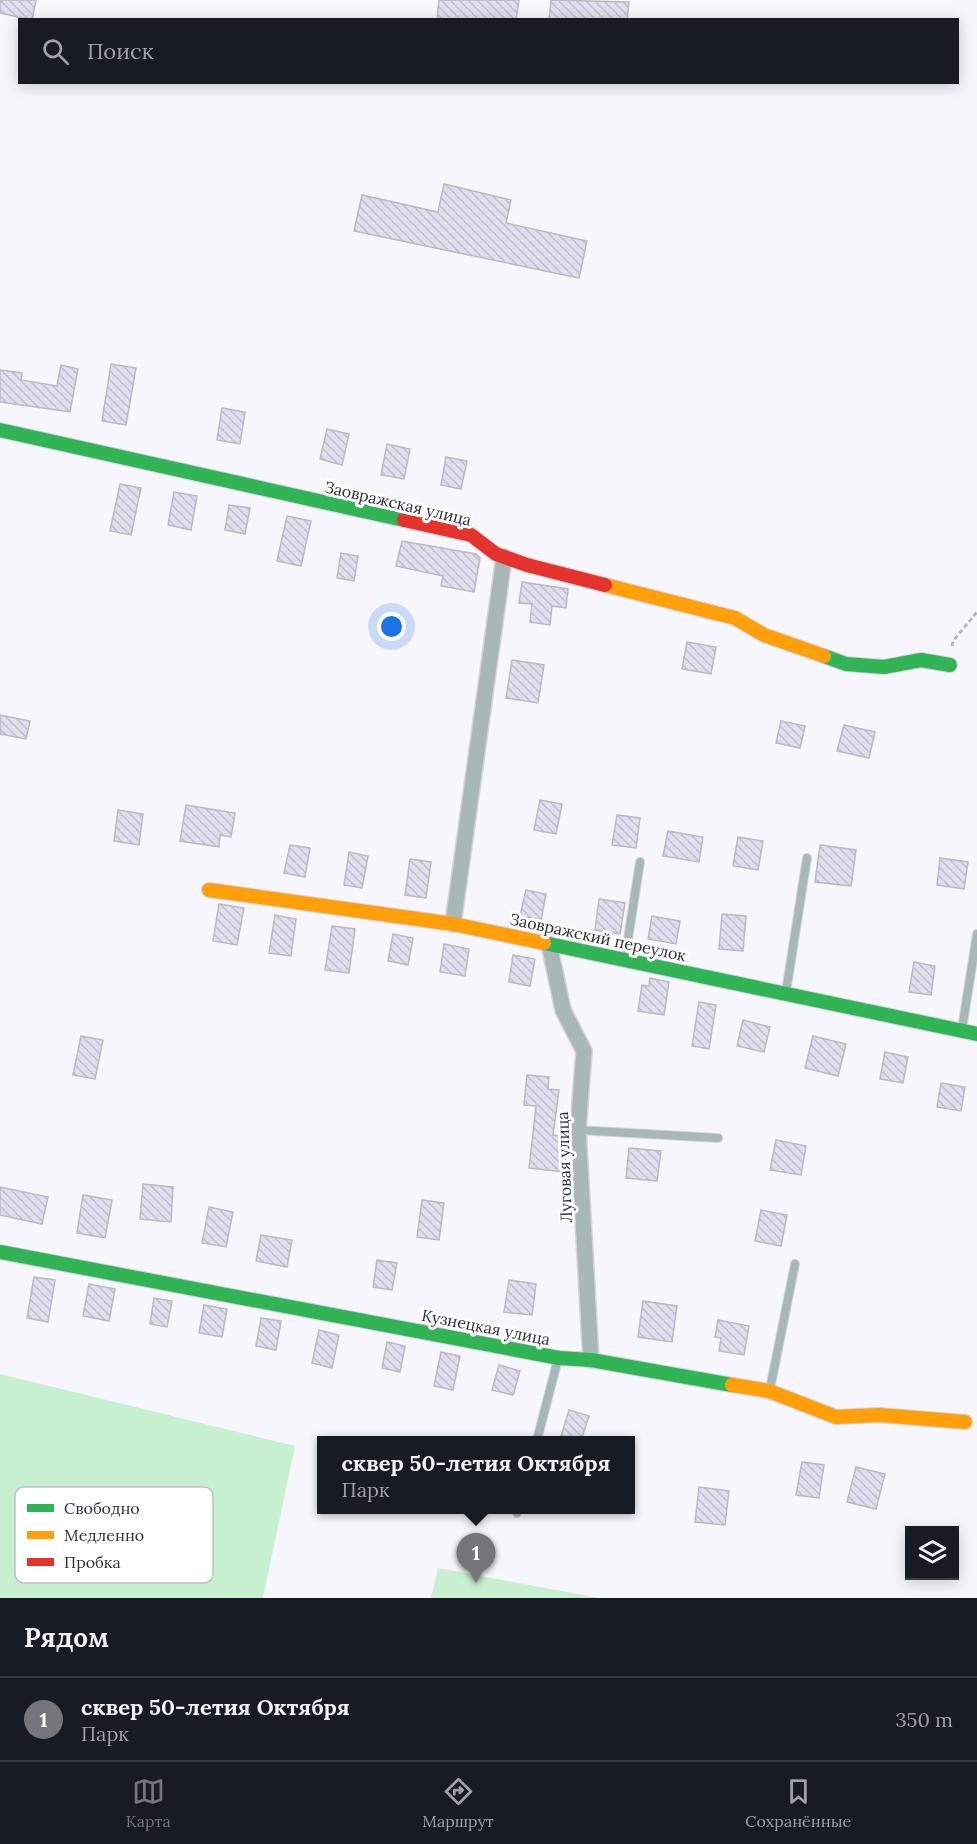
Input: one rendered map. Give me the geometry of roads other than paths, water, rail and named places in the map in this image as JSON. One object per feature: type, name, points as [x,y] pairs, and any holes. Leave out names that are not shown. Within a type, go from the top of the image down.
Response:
[{"type":"street","name":"Заовражская улица","points":[[0,430],[471,535],[504,557],[735,618],[764,636],[846,664],[884,667],[921,660],[950,665]]},
{"type":"street","points":[[453,924],[504,557]]},
{"type":"street","name":"Заовражский переулок","points":[[209,890],[453,924],[977,1034]]},
{"type":"street","name":"Луговая улица","points":[[549,944],[563,1010],[584,1051],[578,1130],[591,1360]]},
{"type":"street","name":"Кузнецкая улица","points":[[0,1252],[559,1358],[591,1360],[769,1391],[836,1417],[879,1415],[966,1422]]},
{"type":"lane","points":[[786,994],[807,858]]},
{"type":"lane","points":[[625,960],[640,862]]},
{"type":"lane","points":[[961,1030],[977,934]]},
{"type":"lane","points":[[578,1130],[718,1138]]},
{"type":"lane","points":[[769,1391],[795,1264]]},
{"type":"lane","points":[[538,1436],[559,1358]]},
{"type":"place","name":"сквер 50-летия Октября","points":[[476,1583]]}]
